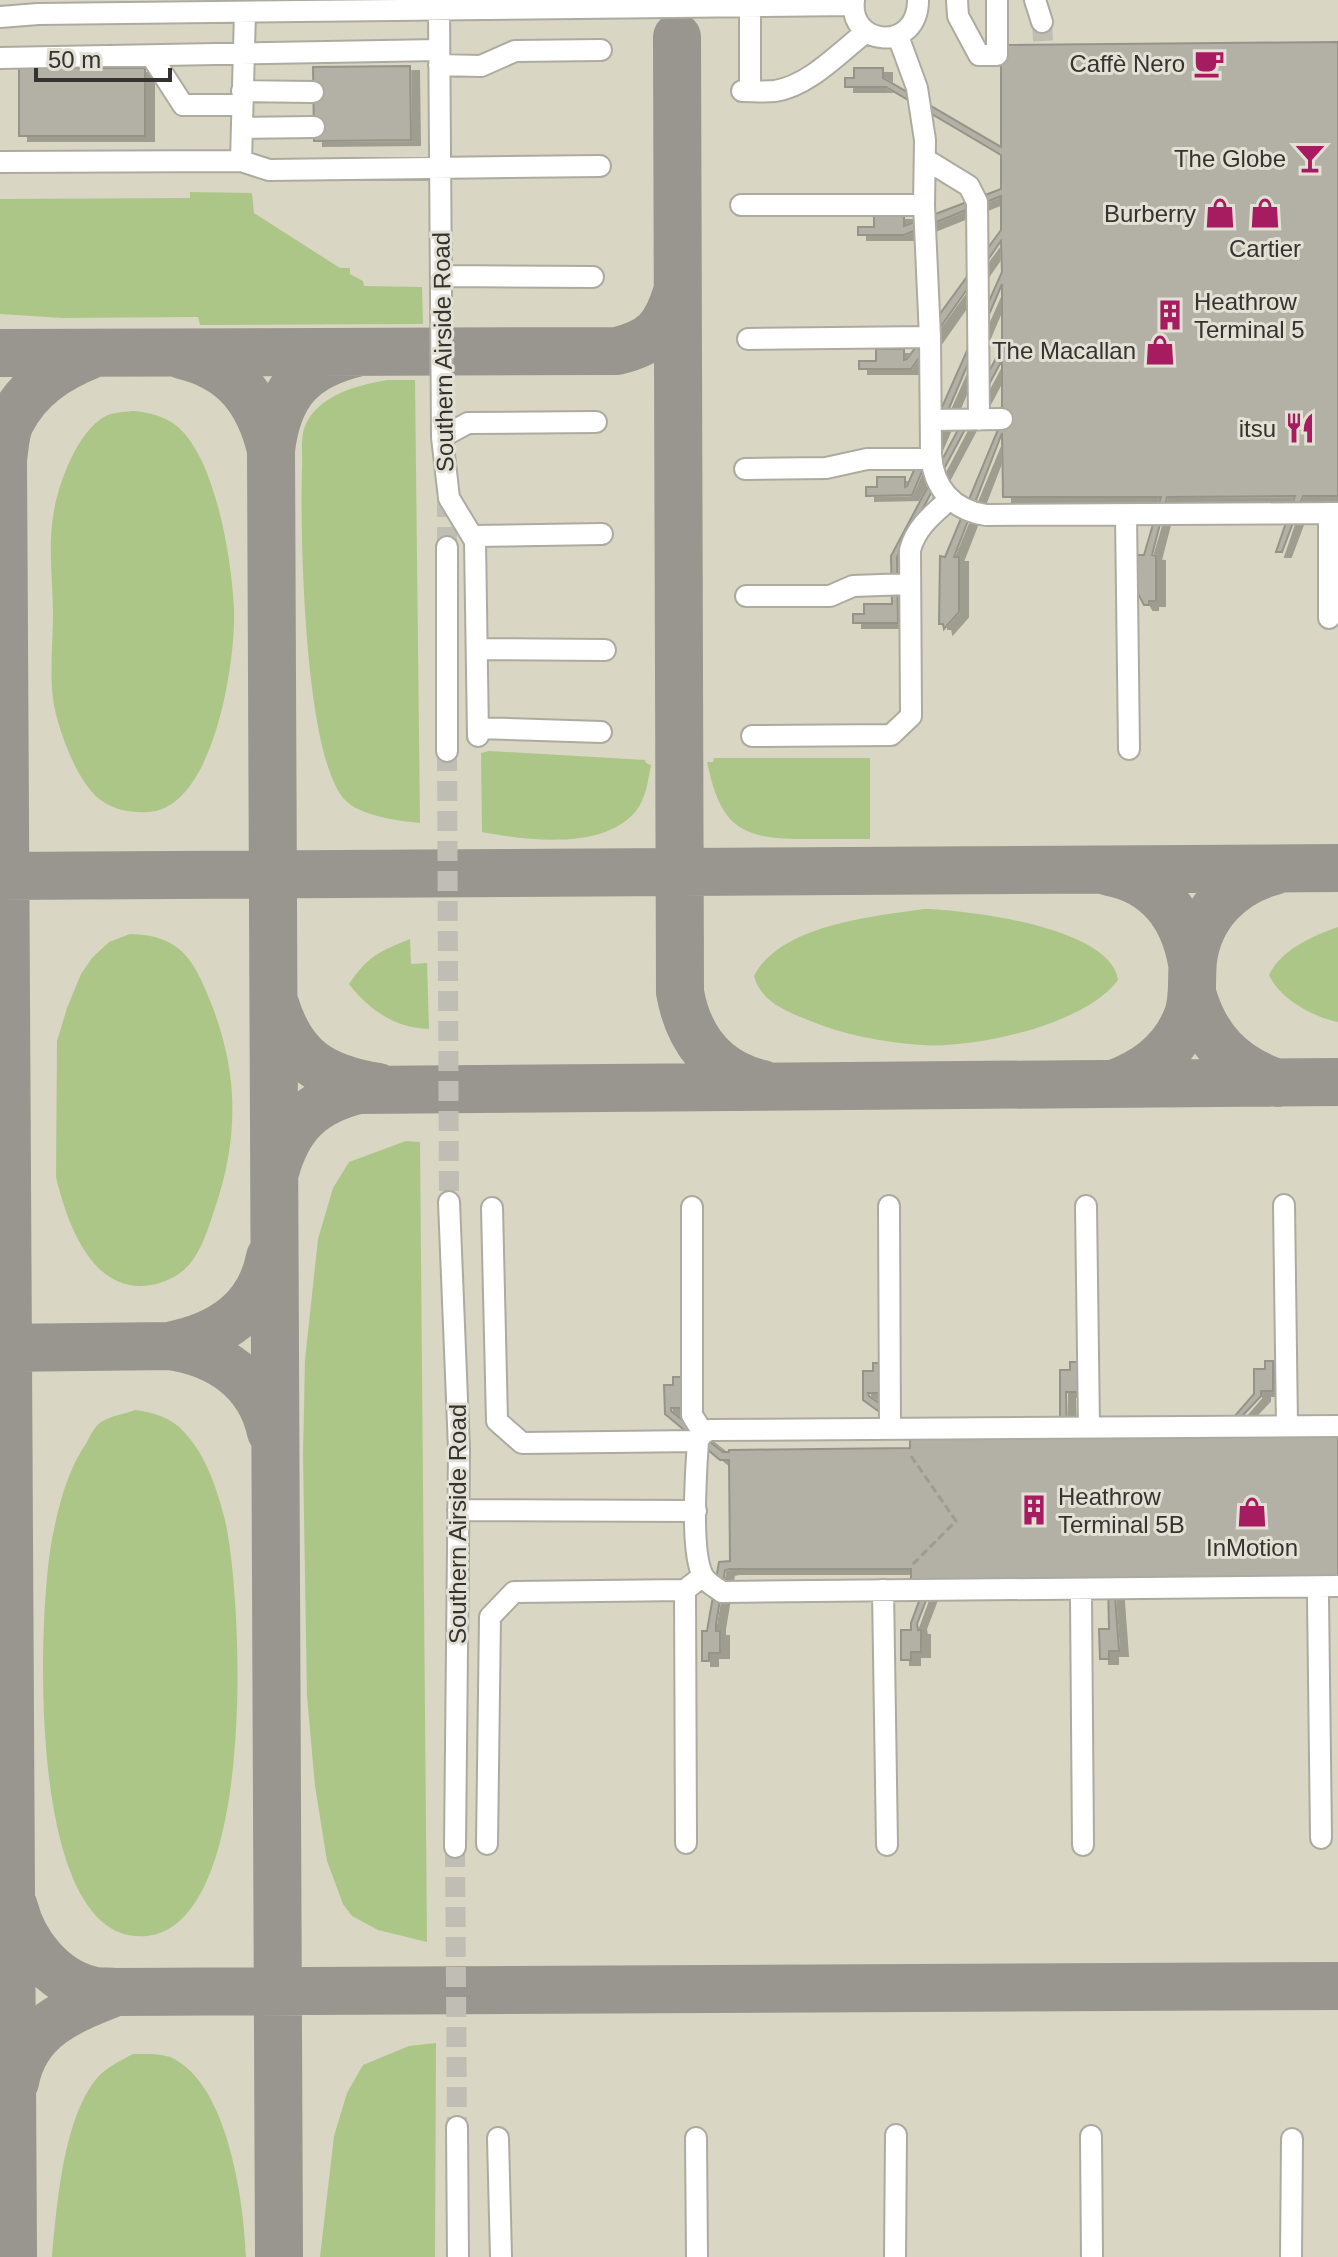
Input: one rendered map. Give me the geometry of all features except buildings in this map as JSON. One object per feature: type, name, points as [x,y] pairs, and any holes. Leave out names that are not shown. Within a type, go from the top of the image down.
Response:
[{"type":"street","points":[[10,0],[38,14]]},
{"type":"street","points":[[0,17],[245,12],[269,6],[439,8],[602,4],[750,8],[854,3],[859,24],[876,37],[898,36],[914,22],[918,0]]},
{"type":"street","points":[[957,0],[958,16],[979,55],[997,55],[997,0]]},
{"type":"street","points":[[1035,0],[1042,22]]},
{"type":"street","name":"Southern Airside Road","points":[[439,8],[442,437],[449,498],[473,536],[476,551],[478,732],[601,732]]},
{"type":"street","points":[[750,8],[746,91],[775,91],[807,78],[866,32]]},
{"type":"street","points":[[241,161],[245,12]]},
{"type":"street","points":[[898,36],[923,118],[931,459],[934,477],[950,499],[974,513],[986,515],[1333,513],[1329,618]]},
{"type":"street","points":[[0,58],[242,55],[346,50],[439,58],[481,66],[515,51],[601,50]]},
{"type":"street","points":[[152,57],[183,105],[313,92]]},
{"type":"street","points":[[242,128],[314,127]]},
{"type":"street","points":[[925,159],[969,186],[977,202],[979,420]]},
{"type":"street","points":[[0,162],[241,161],[269,170],[600,166]]},
{"type":"street","points":[[741,205],[924,205]]},
{"type":"street","points":[[441,276],[593,277]]},
{"type":"street","points":[[748,339],[930,337]]},
{"type":"street","points":[[931,420],[1002,419]]},
{"type":"street","points":[[442,437],[468,423],[596,422]]},
{"type":"street","points":[[745,469],[826,468],[867,459],[931,459]]},
{"type":"street","points":[[752,736],[891,735],[911,716],[909,584],[912,540],[925,522],[950,499]]},
{"type":"street","points":[[1126,515],[1129,749]]},
{"type":"street","points":[[473,536],[602,534]]},
{"type":"street","points":[[447,547],[447,751]]},
{"type":"street","points":[[746,596],[830,596],[853,586],[909,584]]},
{"type":"street","points":[[477,649],[605,650]]},
{"type":"street","name":"Southern Airside Road","points":[[449,1202],[459,1449],[455,1847]]},
{"type":"street","points":[[1284,1205],[1287,1426]]},
{"type":"street","points":[[889,1206],[890,1428]]},
{"type":"street","points":[[1086,1206],[1089,1427]]},
{"type":"street","points":[[692,1207],[692,1415],[700,1437],[697,1558],[703,1576],[722,1592],[1338,1586]]},
{"type":"street","points":[[492,1208],[497,1421],[522,1443],[700,1437],[721,1429],[1338,1426]]},
{"type":"street","points":[[458,1510],[696,1511]]},
{"type":"street","points":[[487,1844],[490,1617],[514,1592],[685,1590],[703,1576]]},
{"type":"street","points":[[685,1590],[686,1843]]},
{"type":"street","points":[[883,1590],[887,1845]]},
{"type":"street","points":[[1318,1597],[1321,1838]]},
{"type":"street","points":[[1081,1598],[1083,1845]]},
{"type":"street","points":[[457,2127],[458,2257]]},
{"type":"street","points":[[895,2257],[896,2135]]},
{"type":"street","points":[[1091,2136],[1092,2257]]},
{"type":"street","points":[[498,2138],[501,2257]]},
{"type":"street","points":[[696,2138],[697,2257]]},
{"type":"street","points":[[1291,2257],[1292,2139]]},
{"type":"path","points":[[911,1456],[956,1521],[911,1566]]},
{"type":"shaded area","points":[[0,0],[1338,0],[1338,2257],[0,2257]]},
{"type":"green space","points":[[190,192],[252,193],[254,213],[340,268],[350,268],[350,274],[363,281],[364,286],[422,287],[423,324],[200,325],[198,317],[63,318],[0,314],[0,199],[190,198]]},
{"type":"green space","points":[[387,380],[415,380],[420,823],[370,814],[345,800],[331,776],[321,739],[307,642],[302,541],[303,431],[311,415],[329,399],[364,385]]},
{"type":"green space","points":[[134,411],[173,423],[191,442],[202,463],[220,512],[234,609],[231,662],[225,695],[205,760],[190,786],[171,805],[148,812],[124,810],[107,804],[85,783],[60,729],[51,672],[51,541],[59,491],[77,448],[94,425],[111,414]]},
{"type":"green space","points":[[481,753],[645,760],[651,765],[642,801],[622,824],[604,832],[564,840],[520,838],[482,832]]},
{"type":"green space","points":[[714,758],[870,758],[870,839],[779,838],[747,831],[735,824],[718,800],[707,762],[713,762]]},
{"type":"green space","points":[[925,909],[1003,918],[1065,935],[1091,947],[1109,962],[1118,980],[1081,1010],[1055,1021],[998,1038],[943,1045],[892,1042],[835,1030],[783,1009],[768,999],[757,985],[754,976],[767,959],[806,934],[855,920]]},
{"type":"green space","points":[[1338,927],[1338,1022],[1298,1006],[1281,992],[1269,975],[1289,951]]},
{"type":"green space","points":[[130,934],[162,939],[174,945],[191,963],[205,988],[220,1029],[231,1081],[228,1158],[207,1233],[197,1254],[184,1270],[151,1285],[130,1285],[113,1279],[98,1267],[75,1234],[56,1177],[57,1041],[67,1008],[81,974],[92,958],[109,942]]},
{"type":"green space","points":[[410,939],[411,964],[427,963],[429,1029],[405,1025],[384,1016],[365,1002],[349,984],[375,956]]},
{"type":"green space","points":[[406,1141],[420,1142],[427,1942],[378,1930],[352,1916],[343,1904],[327,1861],[315,1786],[307,1696],[303,1455],[305,1360],[318,1239],[333,1188],[349,1162]]},
{"type":"green space","points":[[135,1410],[155,1414],[174,1423],[192,1441],[205,1462],[225,1520],[236,1616],[234,1753],[225,1820],[209,1877],[183,1918],[147,1936],[107,1925],[78,1889],[59,1835],[48,1770],[43,1700],[47,1578],[52,1539],[65,1488],[74,1464],[97,1426],[109,1418]]},
{"type":"green space","points":[[436,2043],[435,2257],[320,2257],[334,2136],[347,2093],[363,2065],[409,2046]]},
{"type":"green space","points":[[133,2054],[170,2057],[190,2071],[206,2091],[229,2146],[241,2206],[246,2257],[52,2257],[64,2163],[76,2116],[97,2078],[109,2067]]},
{"type":"taxiway","points":[[677,37],[680,992],[689,1024],[706,1051],[730,1071],[762,1084]]},
{"type":"taxiway","points":[[0,353],[617,351],[640,343],[657,332],[677,292]]},
{"type":"taxiway","points":[[279,2257],[271,450],[280,412],[297,384],[323,365],[360,352]]},
{"type":"taxiway","points":[[3,459],[9,425],[26,398],[56,372],[93,354]]},
{"type":"taxiway","points":[[182,355],[216,368],[242,388],[259,416],[271,450]]},
{"type":"taxiway","points":[[0,433],[3,459],[13,2257]]},
{"type":"taxiway","points":[[0,876],[1338,868]]},
{"type":"taxiway","points":[[1113,1084],[1148,1066],[1176,1039],[1191,1001],[1196,944],[1210,915],[1244,883],[1274,871]]},
{"type":"taxiway","points":[[1109,872],[1142,884],[1166,904],[1183,931],[1192,963]]},
{"type":"taxiway","points":[[1192,993],[1204,1024],[1223,1050],[1247,1069],[1278,1083]]},
{"type":"taxiway","points":[[275,1004],[291,1039],[312,1063],[341,1078],[378,1087]]},
{"type":"taxiway","points":[[275,1172],[287,1141],[304,1118],[327,1101],[358,1090],[1338,1082]]},
{"type":"taxiway","points":[[169,1346],[205,1335],[235,1318],[257,1292],[270,1257]]},
{"type":"taxiway","points":[[0,1348],[169,1346],[204,1355],[235,1372],[247,1384],[266,1414],[271,1432]]},
{"type":"taxiway","points":[[14,1907],[24,1934],[52,1969],[77,1985],[91,1990],[116,1992],[1338,1986]]},
{"type":"taxiway","points":[[15,2082],[20,2063],[39,2034],[66,2014],[116,1992]]},
{"type":"tunnel","points":[[1042,22],[1043,41]]},
{"type":"tunnel","points":[[447,487],[447,547]]},
{"type":"tunnel","points":[[447,751],[449,1202]]},
{"type":"tunnel","points":[[455,1847],[457,2127]]},
{"type":"place","name":"Caffè Nero","points":[[1209,63]]},
{"type":"place","name":"The Globe","points":[[1310,158]]},
{"type":"place","name":"Burberry","points":[[1220,213]]},
{"type":"place","name":"Cartier","points":[[1265,213]]},
{"type":"place","name":"Heathrow Terminal 5","points":[[1170,315]]},
{"type":"place","name":"The Macallan","points":[[1160,350]]},
{"type":"place","name":"itsu","points":[[1300,428]]},
{"type":"place","name":"Heathrow Terminal 5B","points":[[1034,1510]]},
{"type":"place","name":"InMotion","points":[[1252,1512]]}]
